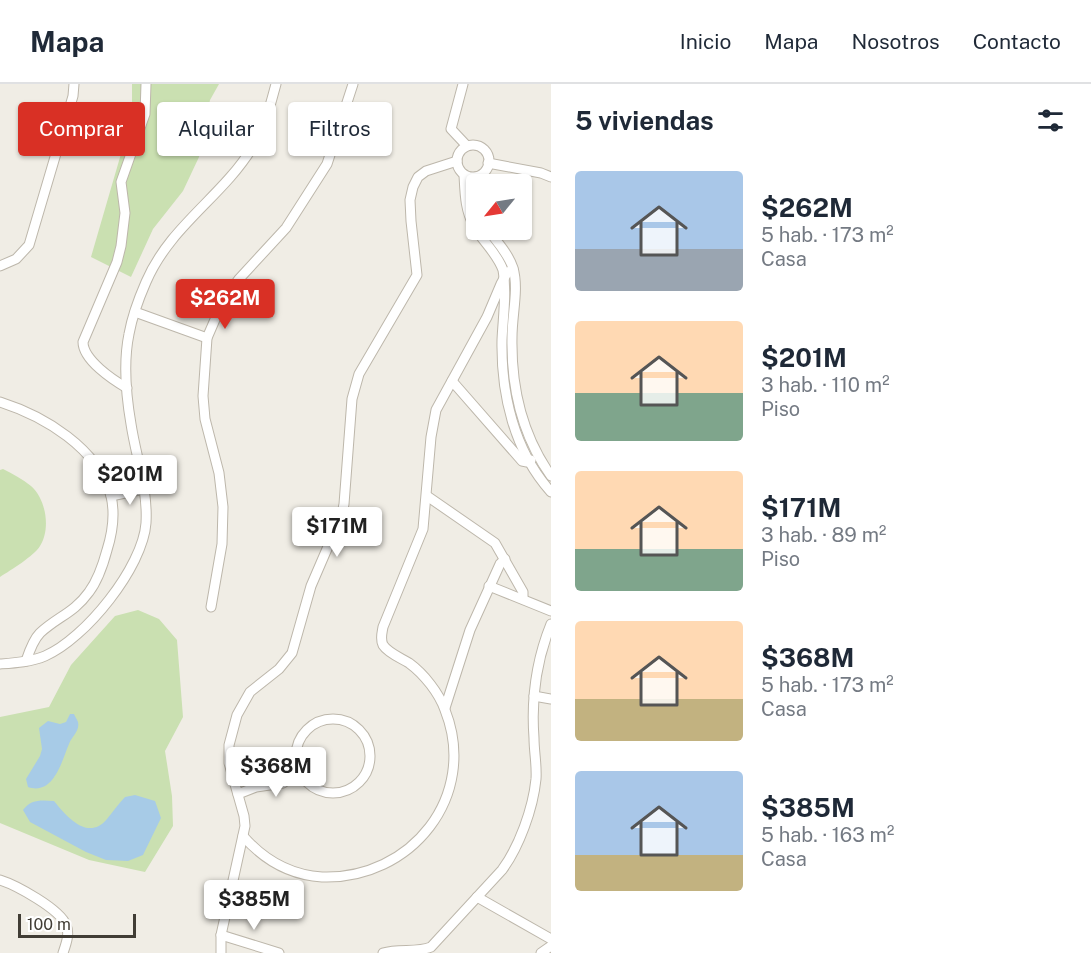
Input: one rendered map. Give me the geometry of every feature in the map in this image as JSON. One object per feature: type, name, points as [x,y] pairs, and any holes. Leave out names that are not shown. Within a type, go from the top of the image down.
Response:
[{"type":"street","points":[[0,266],[16,259],[29,245],[73,96],[74,84]]},
{"type":"street","points":[[127,388],[112,379],[93,361],[83,347],[83,342],[117,262],[121,246],[125,213],[121,183],[145,114],[146,84]]},
{"type":"street","points":[[0,664],[44,656],[71,639],[94,617],[123,578],[142,545],[146,525],[146,502],[131,425],[126,377],[129,334],[135,312],[147,281],[168,243],[229,178],[252,148],[267,116],[276,84]]},
{"type":"street","points":[[211,607],[222,544],[223,507],[219,473],[205,419],[203,396],[207,338],[223,301],[239,279],[286,228],[327,164],[353,84]]},
{"type":"street","points":[[463,84],[451,129],[467,146]]},
{"type":"street","points":[[481,174],[489,163],[488,158],[478,146],[467,146],[459,152],[456,161],[464,175],[465,195],[470,217],[498,257],[504,278],[502,368],[514,428],[529,461],[551,492]]},
{"type":"street","points":[[221,953],[221,934],[243,836],[244,816],[229,763],[229,745],[237,715],[250,692],[279,669],[292,653],[311,586],[342,514],[352,399],[359,374],[417,275],[410,200],[413,187],[418,177],[426,171],[456,161]]},
{"type":"street","points":[[489,163],[551,177]]},
{"type":"street","points":[[496,240],[505,251],[513,269],[515,286],[512,337],[515,392],[524,425],[537,455],[551,476]]},
{"type":"street","points":[[243,836],[261,854],[277,865],[311,876],[335,877],[364,872],[402,855],[435,820],[449,790],[454,758],[452,732],[445,708],[435,690],[412,665],[386,648],[381,638],[383,627],[420,541],[436,410],[487,317],[504,278],[513,269]]},
{"type":"street","points":[[135,312],[207,338]]},
{"type":"street","points":[[452,381],[522,461],[529,461],[537,455]]},
{"type":"street","points":[[0,402],[22,409],[59,431],[94,464],[111,496],[111,538],[103,566],[89,591],[71,612],[39,634],[26,661]]},
{"type":"street","points":[[111,496],[144,489]]},
{"type":"street","points":[[427,496],[495,543],[523,592],[523,599]]},
{"type":"street","points":[[445,708],[470,630],[489,586],[505,559]]},
{"type":"street","points":[[489,586],[551,611]]},
{"type":"street","points":[[383,953],[395,950],[420,951],[431,947],[511,857],[533,795],[536,766],[534,696],[540,655],[551,624]]},
{"type":"street","points":[[534,696],[551,699]]},
{"type":"street","points":[[336,718],[360,729],[367,740],[370,763],[359,783],[349,790],[327,793],[315,789],[299,772],[296,759],[300,740],[312,725],[336,718]]},
{"type":"street","points":[[238,794],[256,787],[283,783],[299,772]]},
{"type":"street","points":[[238,854],[248,852],[261,854]]},
{"type":"street","points":[[0,880],[41,902],[66,923],[68,934],[63,953]]},
{"type":"street","points":[[477,897],[551,939]]},
{"type":"street","points":[[221,934],[279,953]]},
{"type":"street","points":[[541,953],[551,946]]},
{"type":"green space","points":[[132,84],[219,84],[210,102],[157,102],[157,156],[199,156],[183,191],[153,229],[131,277],[91,257],[120,156],[145,156],[145,102],[132,102]]},
{"type":"green space","points":[[3,469],[24,481],[36,492],[43,506],[46,523],[43,539],[37,550],[0,577],[0,470]]},
{"type":"green space","points":[[138,610],[159,619],[177,640],[183,717],[165,751],[172,796],[173,826],[145,872],[89,860],[0,823],[0,717],[49,707],[71,665],[115,616]]},
{"type":"water","points":[[70,714],[74,714],[78,728],[56,775],[44,786],[28,787],[26,779],[42,749],[39,728],[48,721],[60,724],[66,722]]},
{"type":"water","points":[[135,795],[155,801],[161,818],[143,855],[128,861],[106,860],[86,852],[30,822],[23,810],[33,802],[54,801],[78,824],[92,828],[107,819],[125,797]]}]
